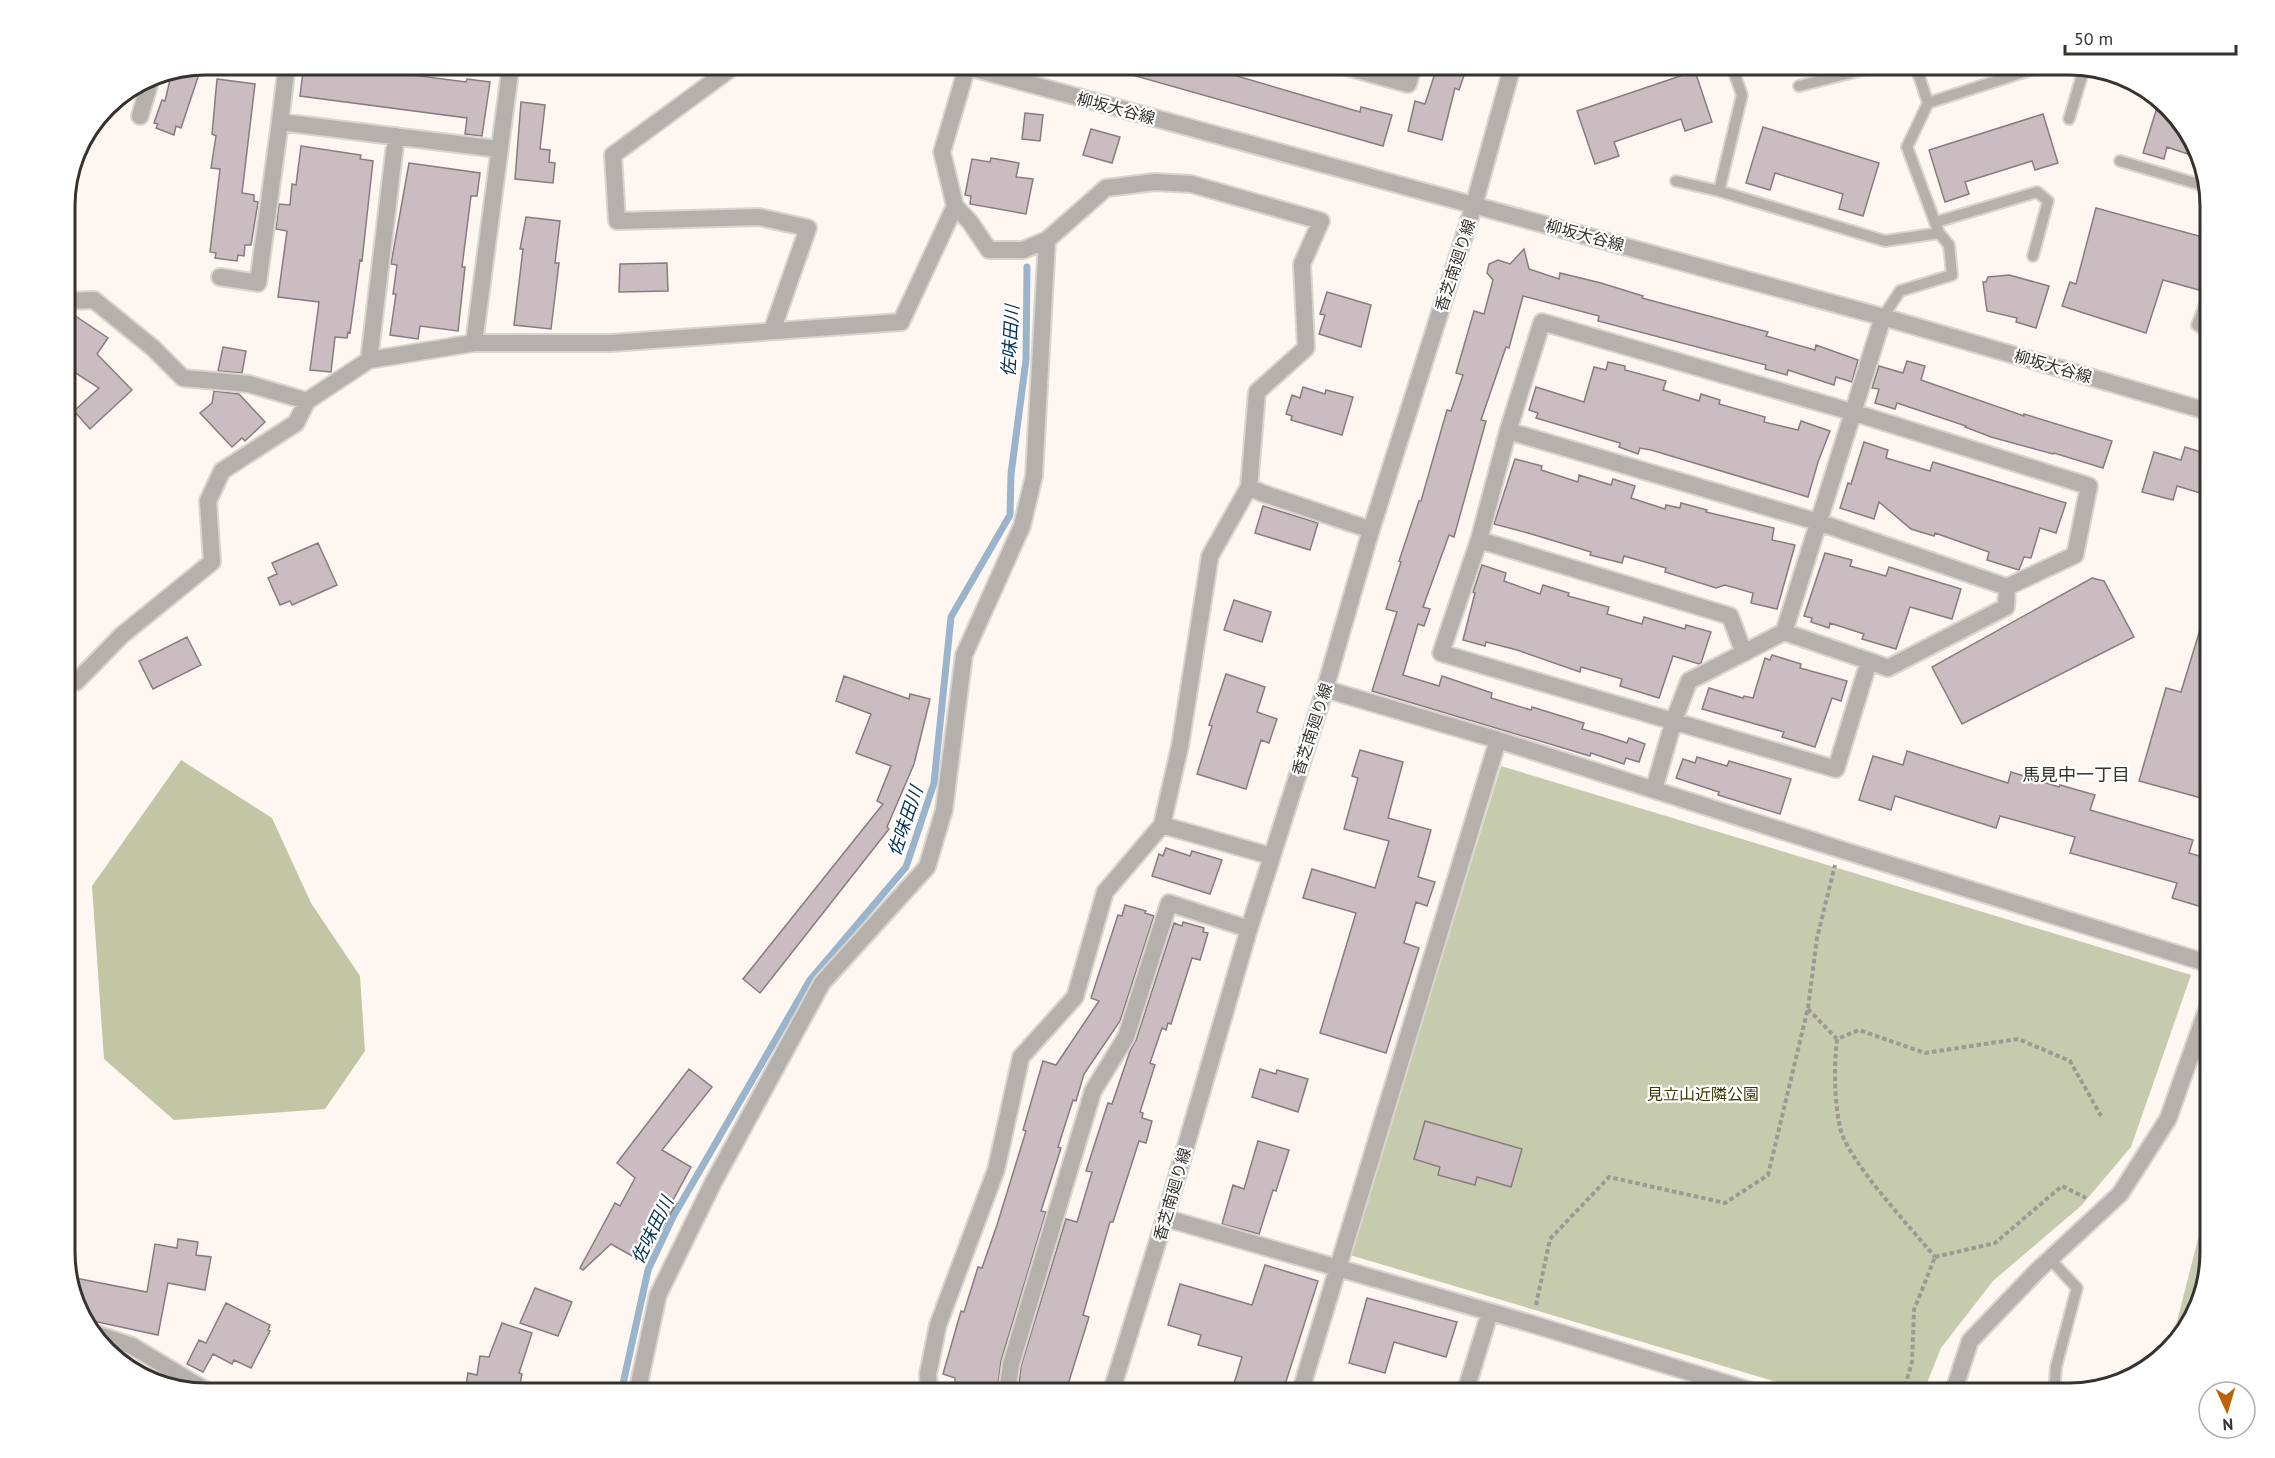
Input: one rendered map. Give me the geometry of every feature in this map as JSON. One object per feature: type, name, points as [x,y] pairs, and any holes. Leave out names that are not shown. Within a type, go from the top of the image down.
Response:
[{"type":"street","points":[[220,277],[258,283],[286,75]]},
{"type":"street","points":[[474,343],[509,75]]},
{"type":"street","points":[[722,75],[613,155],[617,221],[759,217],[808,228],[772,331]]},
{"type":"street","points":[[928,1383],[928,1374],[938,1325],[996,1170],[1021,1057],[1075,997],[1106,892],[1162,825],[1180,746],[1210,556],[1249,487],[1257,392],[1306,348],[1302,264],[1321,221],[1191,184],[1155,182],[1106,188],[1047,240],[1023,250],[989,250],[970,222],[955,206],[942,152],[960,75]]},
{"type":"street","name":"柳坂大谷線","points":[[995,75],[1883,317],[2200,409]]},
{"type":"street","points":[[1376,75],[1408,84],[1411,75]]},
{"type":"street","name":"香芝南廻り線","points":[[1114,1383],[1271,856],[1325,689],[1371,530],[1474,205],[1510,75]]},
{"type":"street","points":[[140,116],[148,88]]},
{"type":"street","points":[[280,122],[498,149]]},
{"type":"street","points":[[369,360],[396,136]]},
{"type":"street","points":[[76,682],[122,636],[212,562],[208,501],[222,471],[296,423],[308,402],[369,360],[474,343],[610,343],[901,322],[955,206]]},
{"type":"street","points":[[639,1383],[658,1295],[713,1183],[822,982],[927,867],[944,810],[964,655],[1022,526],[1034,476],[1047,240]]},
{"type":"street","points":[[75,300],[94,300],[153,348],[183,378],[249,384],[308,402]]},
{"type":"street","points":[[1654,789],[1674,720],[1689,681],[1784,632],[1883,317]]},
{"type":"street","points":[[1508,431],[1818,522],[2007,587],[2075,555],[2089,486],[1852,412],[1542,322],[1508,431],[1479,540],[1441,653],[1836,769],[1869,661]]},
{"type":"street","points":[[1249,487],[1371,530]]},
{"type":"street","points":[[1479,540],[1730,616],[1744,653]]},
{"type":"street","points":[[1784,632],[1888,668],[2006,607],[2007,587]]},
{"type":"street","points":[[1325,689],[1498,740],[2200,961]]},
{"type":"street","points":[[1303,1383],[1498,740]]},
{"type":"street","points":[[1162,825],[1271,856]]},
{"type":"street","points":[[1008,1383],[1011,1364],[1093,1091],[1126,1037],[1169,903],[1249,929]]},
{"type":"street","points":[[1957,1383],[1970,1341],[2050,1259],[2120,1194],[2168,1119],[2200,1031]]},
{"type":"street","points":[[1165,1218],[1532,1324],[1722,1383]]},
{"type":"street","points":[[1469,1383],[1491,1312]]},
{"type":"street","points":[[107,1338],[132,1346],[191,1382]]},
{"type":"lane","points":[[1719,191],[1743,95],[1735,75]]},
{"type":"lane","points":[[1799,86],[1842,75]]},
{"type":"lane","points":[[1883,317],[1900,291],[1952,275],[1949,245],[1937,227],[1907,147],[1928,103],[1919,75]]},
{"type":"lane","points":[[1928,103],[2015,75]]},
{"type":"lane","points":[[2069,119],[2082,76]]},
{"type":"lane","points":[[2120,161],[2198,184]]},
{"type":"lane","points":[[1676,181],[1719,191],[1885,241],[1937,227],[2037,192],[2048,201],[2033,256]]},
{"type":"lane","points":[[2050,1259],[2077,1288],[2056,1367],[2055,1383]]},
{"type":"path","points":[[1532,1324],[1550,1239],[1609,1178],[1725,1203],[1768,1175],[1808,1008],[1818,938],[1839,849]]},
{"type":"path","points":[[1808,1008],[1837,1040],[1835,1066],[1840,1129],[1857,1162],[1935,1257]]},
{"type":"path","points":[[1837,1040],[1860,1030],[1925,1053],[2018,1039],[2070,1061],[2101,1116]]},
{"type":"path","points":[[1935,1257],[1995,1243],[2062,1186],[2087,1199]]},
{"type":"path","points":[[1906,1383],[1912,1362],[1914,1310],[1935,1257]]},
{"type":"green space","points":[[181,760],[272,818],[311,903],[360,976],[365,1051],[325,1109],[174,1120],[104,1059],[92,886]]},
{"type":"green space","name":"見立山近隣公園","points":[[1501,766],[2191,975],[2131,1147],[2081,1206],[1993,1281],[1941,1348],[1927,1383],[1780,1383],[1350,1255]]},
{"type":"green space","points":[[2200,1231],[2199,1269],[2193,1294],[2187,1310],[2175,1329]]},
{"type":"building","points":[[199,75],[181,128],[176,126],[174,135],[156,128],[158,124],[154,123],[162,100],[165,101],[170,81]]},
{"type":"building","points":[[303,75],[412,75],[466,82],[467,79],[490,82],[482,136],[465,134],[467,118],[300,96]]},
{"type":"building","points":[[1132,75],[1234,75],[1360,112],[1361,107],[1392,115],[1383,146]]},
{"type":"building","points":[[1434,75],[1464,75],[1459,90],[1455,88],[1442,140],[1408,131],[1415,101],[1425,104]]},
{"type":"building","points":[[1683,75],[1696,75],[1712,122],[1685,131],[1681,119],[1614,142],[1619,156],[1595,164],[1577,111]]},
{"type":"building","points":[[217,79],[255,84],[242,193],[254,195],[254,201],[258,202],[251,245],[245,245],[244,256],[238,255],[237,261],[215,258],[216,253],[210,252],[220,169],[211,168],[216,136],[212,134]]},
{"type":"building","points":[[521,102],[545,105],[540,149],[550,150],[549,162],[555,163],[553,183],[515,179]]},
{"type":"building","points":[[2157,109],[2178,133],[2189,154],[2167,147],[2164,159],[2143,153]]},
{"type":"building","points":[[1025,113],[1043,115],[1040,141],[1022,139]]},
{"type":"building","points":[[2043,114],[2058,163],[2035,170],[2032,161],[1965,182],[1969,194],[1945,202],[1929,150]]},
{"type":"building","points":[[1763,127],[1879,163],[1863,216],[1839,209],[1843,194],[1775,173],[1770,190],[1746,183]]},
{"type":"building","points":[[1091,129],[1120,137],[1112,163],[1083,155]]},
{"type":"building","points":[[301,146],[361,155],[360,159],[373,161],[362,261],[360,260],[350,333],[348,332],[347,338],[335,337],[331,372],[310,370],[319,302],[278,297],[287,231],[276,229],[279,204],[290,205],[292,184],[296,185]]},
{"type":"building","points":[[991,158],[1019,163],[1016,177],[1033,179],[1026,214],[970,204],[971,196],[965,195],[972,159],[990,162]]},
{"type":"building","points":[[409,163],[480,173],[477,196],[471,196],[462,267],[465,267],[458,331],[420,326],[418,339],[390,335],[396,294],[393,294],[397,265],[391,264]]},
{"type":"building","points":[[2096,208],[2200,236],[2199,290],[2163,280],[2146,333],[2062,306],[2070,282],[2076,284]]},
{"type":"building","points":[[526,217],[560,221],[555,263],[559,263],[551,329],[514,325],[523,249],[520,249]]},
{"type":"building","points":[[1524,249],[1529,269],[1559,279],[1560,273],[1601,283],[1643,296],[1642,298],[1768,332],[1766,336],[1815,350],[1816,345],[1858,360],[1852,382],[1836,377],[1834,385],[1788,370],[1787,375],[1765,369],[1766,365],[1598,321],[1599,316],[1523,296],[1509,348],[1506,347],[1481,420],[1486,421],[1454,537],[1449,535],[1423,607],[1430,609],[1424,626],[1418,624],[1403,675],[1439,686],[1442,676],[1492,693],[1491,698],[1531,710],[1532,707],[1584,723],[1582,729],[1627,743],[1629,738],[1645,744],[1639,762],[1626,758],[1624,764],[1591,753],[1590,756],[1372,691],[1397,612],[1386,609],[1401,562],[1399,561],[1419,501],[1421,501],[1447,410],[1451,411],[1463,375],[1456,373],[1474,311],[1484,314],[1493,280],[1487,273],[1489,264],[1498,260],[1510,264]]},
{"type":"building","points":[[667,263],[668,291],[619,292],[620,264]]},
{"type":"building","points":[[2009,275],[2049,286],[2036,328],[2016,322],[2017,318],[1987,311],[1983,282],[1986,282],[1988,277]]},
{"type":"building","points":[[1327,292],[1371,305],[1361,347],[1319,334],[1325,315],[1320,314]]},
{"type":"building","points":[[75,316],[108,338],[97,354],[132,390],[90,429],[75,410],[99,388],[75,372]]},
{"type":"building","points":[[223,347],[246,351],[242,373],[218,371]]},
{"type":"building","points":[[1907,361],[1925,366],[1921,380],[2024,416],[2024,414],[2112,441],[2103,468],[1991,437],[1966,426],[1897,403],[1895,409],[1875,403],[1879,389],[1872,388],[1879,366],[1903,373]]},
{"type":"building","points":[[1608,362],[1625,366],[1625,370],[1666,381],[1663,390],[1699,401],[1701,394],[1720,400],[1719,404],[1765,417],[1764,422],[1798,430],[1801,421],[1830,431],[1808,497],[1651,450],[1640,448],[1638,454],[1619,447],[1620,443],[1536,418],[1538,413],[1529,410],[1536,387],[1584,402],[1594,367],[1606,370]]},
{"type":"building","points":[[1303,387],[1325,394],[1326,390],[1353,397],[1342,435],[1291,420],[1292,416],[1286,414],[1292,395],[1300,398]]},
{"type":"building","points":[[214,391],[239,394],[265,422],[245,441],[242,438],[232,447],[200,413],[212,403]]},
{"type":"building","points":[[1864,442],[1888,450],[1886,458],[1930,471],[1933,462],[2066,503],[2056,533],[2040,528],[2031,558],[2024,557],[2019,570],[1987,560],[1989,552],[1935,533],[1934,536],[1911,529],[1879,502],[1874,519],[1840,508],[1848,483],[1851,484]]},
{"type":"building","points":[[2185,447],[2200,452],[2200,493],[2177,486],[2173,500],[2142,492],[2154,452],[2181,460]]},
{"type":"building","points":[[1515,459],[1542,466],[1541,470],[1578,482],[1579,475],[1611,485],[1613,479],[1635,486],[1631,498],[1665,509],[1666,505],[1680,508],[1681,503],[1707,510],[1706,512],[1774,528],[1772,540],[1795,545],[1777,609],[1751,603],[1753,593],[1725,585],[1716,588],[1665,572],[1666,568],[1624,556],[1622,563],[1590,555],[1591,552],[1494,524]]},
{"type":"building","points":[[1263,506],[1318,523],[1310,550],[1255,533]]},
{"type":"building","points":[[318,543],[337,585],[292,605],[290,601],[280,605],[268,578],[277,574],[272,563]]},
{"type":"building","points":[[1825,553],[1852,560],[1850,566],[1886,576],[1889,567],[1961,589],[1952,619],[1910,607],[1896,649],[1862,639],[1864,634],[1830,623],[1829,628],[1811,622],[1812,618],[1804,616]]},
{"type":"building","points":[[1482,565],[1506,573],[1504,581],[1540,594],[1543,585],[1569,593],[1568,596],[1609,607],[1607,614],[1642,624],[1644,617],[1685,629],[1686,625],[1711,632],[1701,663],[1673,656],[1659,698],[1620,686],[1622,679],[1581,667],[1580,672],[1517,650],[1486,642],[1485,646],[1463,640],[1475,593],[1473,592]]},
{"type":"building","points":[[2092,578],[2104,581],[2134,637],[1962,724],[1932,667]]},
{"type":"building","points":[[1234,600],[1271,612],[1262,642],[1224,630]]},
{"type":"building","points":[[2200,630],[2200,798],[2139,781],[2166,688],[2181,692]]},
{"type":"building","points":[[187,637],[201,665],[153,689],[139,661]]},
{"type":"building","points":[[1772,655],[1801,664],[1800,668],[1847,681],[1841,701],[1832,698],[1815,747],[1782,737],[1784,732],[1702,709],[1709,688],[1743,698],[1744,696],[1753,698],[1765,658],[1770,660]]},
{"type":"building","points":[[1226,674],[1265,687],[1257,712],[1277,719],[1269,743],[1261,740],[1246,789],[1197,774],[1212,726],[1209,725]]},
{"type":"building","points":[[844,676],[909,699],[910,694],[930,699],[914,764],[887,827],[889,829],[760,993],[743,979],[883,804],[877,801],[891,766],[856,753],[871,714],[836,701]]},
{"type":"building","points":[[1360,750],[1403,762],[1388,818],[1431,830],[1418,877],[1435,882],[1427,906],[1416,902],[1404,943],[1419,948],[1386,1053],[1320,1033],[1356,913],[1303,898],[1312,869],[1375,888],[1389,841],[1344,829],[1358,778],[1352,776]]},
{"type":"building","points":[[1907,751],[2008,783],[2011,772],[2095,795],[2090,810],[2193,840],[2189,853],[2200,856],[2200,906],[2172,898],[2177,883],[2070,853],[2075,837],[2000,816],[1996,828],[1895,796],[1891,810],[1859,800],[1873,756],[1903,765]]},
{"type":"building","points":[[1697,757],[1727,766],[1729,761],[1791,779],[1780,814],[1718,795],[1719,792],[1676,778],[1683,759],[1695,763]]},
{"type":"building","points":[[1166,848],[1190,856],[1192,851],[1222,860],[1210,894],[1152,876],[1159,854],[1163,856]]},
{"type":"building","points":[[1125,905],[1146,911],[1145,913],[1154,916],[1120,1021],[1084,1074],[1076,1101],[1073,1100],[1041,1211],[1046,1212],[1001,1361],[998,1383],[955,1383],[955,1378],[943,1374],[961,1311],[964,1312],[978,1267],[982,1268],[997,1225],[1026,1131],[1023,1130],[1043,1061],[1056,1065],[1099,1001],[1091,998],[1118,915],[1122,916]]},
{"type":"building","points":[[1183,922],[1204,928],[1203,932],[1208,933],[1200,960],[1192,958],[1171,1024],[1168,1023],[1166,1030],[1162,1028],[1150,1063],[1155,1065],[1140,1112],[1143,1113],[1142,1118],[1152,1121],[1146,1143],[1139,1141],[1113,1222],[1110,1222],[1083,1315],[1089,1317],[1068,1383],[1019,1383],[1021,1366],[1066,1219],[1077,1222],[1092,1172],[1086,1171],[1108,1103],[1112,1104],[1136,1040],[1174,923],[1182,926]]},
{"type":"building","points":[[689,1069],[712,1087],[662,1150],[691,1167],[672,1202],[676,1204],[644,1260],[611,1244],[583,1270],[580,1268],[615,1203],[620,1206],[635,1178],[617,1163]]},
{"type":"building","points":[[1260,1069],[1276,1074],[1277,1070],[1308,1079],[1298,1112],[1252,1097]]},
{"type":"building","points":[[1425,1121],[1522,1149],[1511,1187],[1477,1177],[1475,1185],[1438,1175],[1440,1167],[1414,1159]]},
{"type":"building","points":[[1258,1141],[1289,1150],[1259,1234],[1222,1224],[1233,1185],[1244,1189]]},
{"type":"building","points":[[178,1239],[198,1242],[196,1255],[211,1257],[205,1290],[168,1283],[158,1335],[95,1322],[85,1302],[78,1278],[147,1292],[155,1244],[177,1248]]},
{"type":"building","points":[[1265,1265],[1318,1281],[1286,1383],[1234,1383],[1242,1357],[1198,1345],[1201,1335],[1168,1325],[1180,1284],[1252,1305]]},
{"type":"building","points":[[535,1288],[572,1302],[558,1336],[520,1323]]},
{"type":"building","points":[[1367,1298],[1457,1322],[1446,1357],[1394,1342],[1385,1373],[1349,1363]]},
{"type":"building","points":[[226,1303],[270,1325],[268,1330],[270,1331],[251,1368],[234,1360],[232,1364],[213,1354],[203,1372],[187,1364],[199,1340],[206,1343]]},
{"type":"building","points":[[502,1323],[532,1333],[519,1373],[522,1374],[520,1383],[466,1383],[468,1373],[477,1375],[480,1356],[489,1357]]},
{"type":"waterway","name":"佐味田川","points":[[623,1383],[648,1270],[673,1217],[810,980],[906,867],[934,783],[951,617],[1010,515],[1011,474],[1026,360],[1027,267]]},
{"type":"district","name":"馬見中一丁目","points":[[2076,774]]}]
